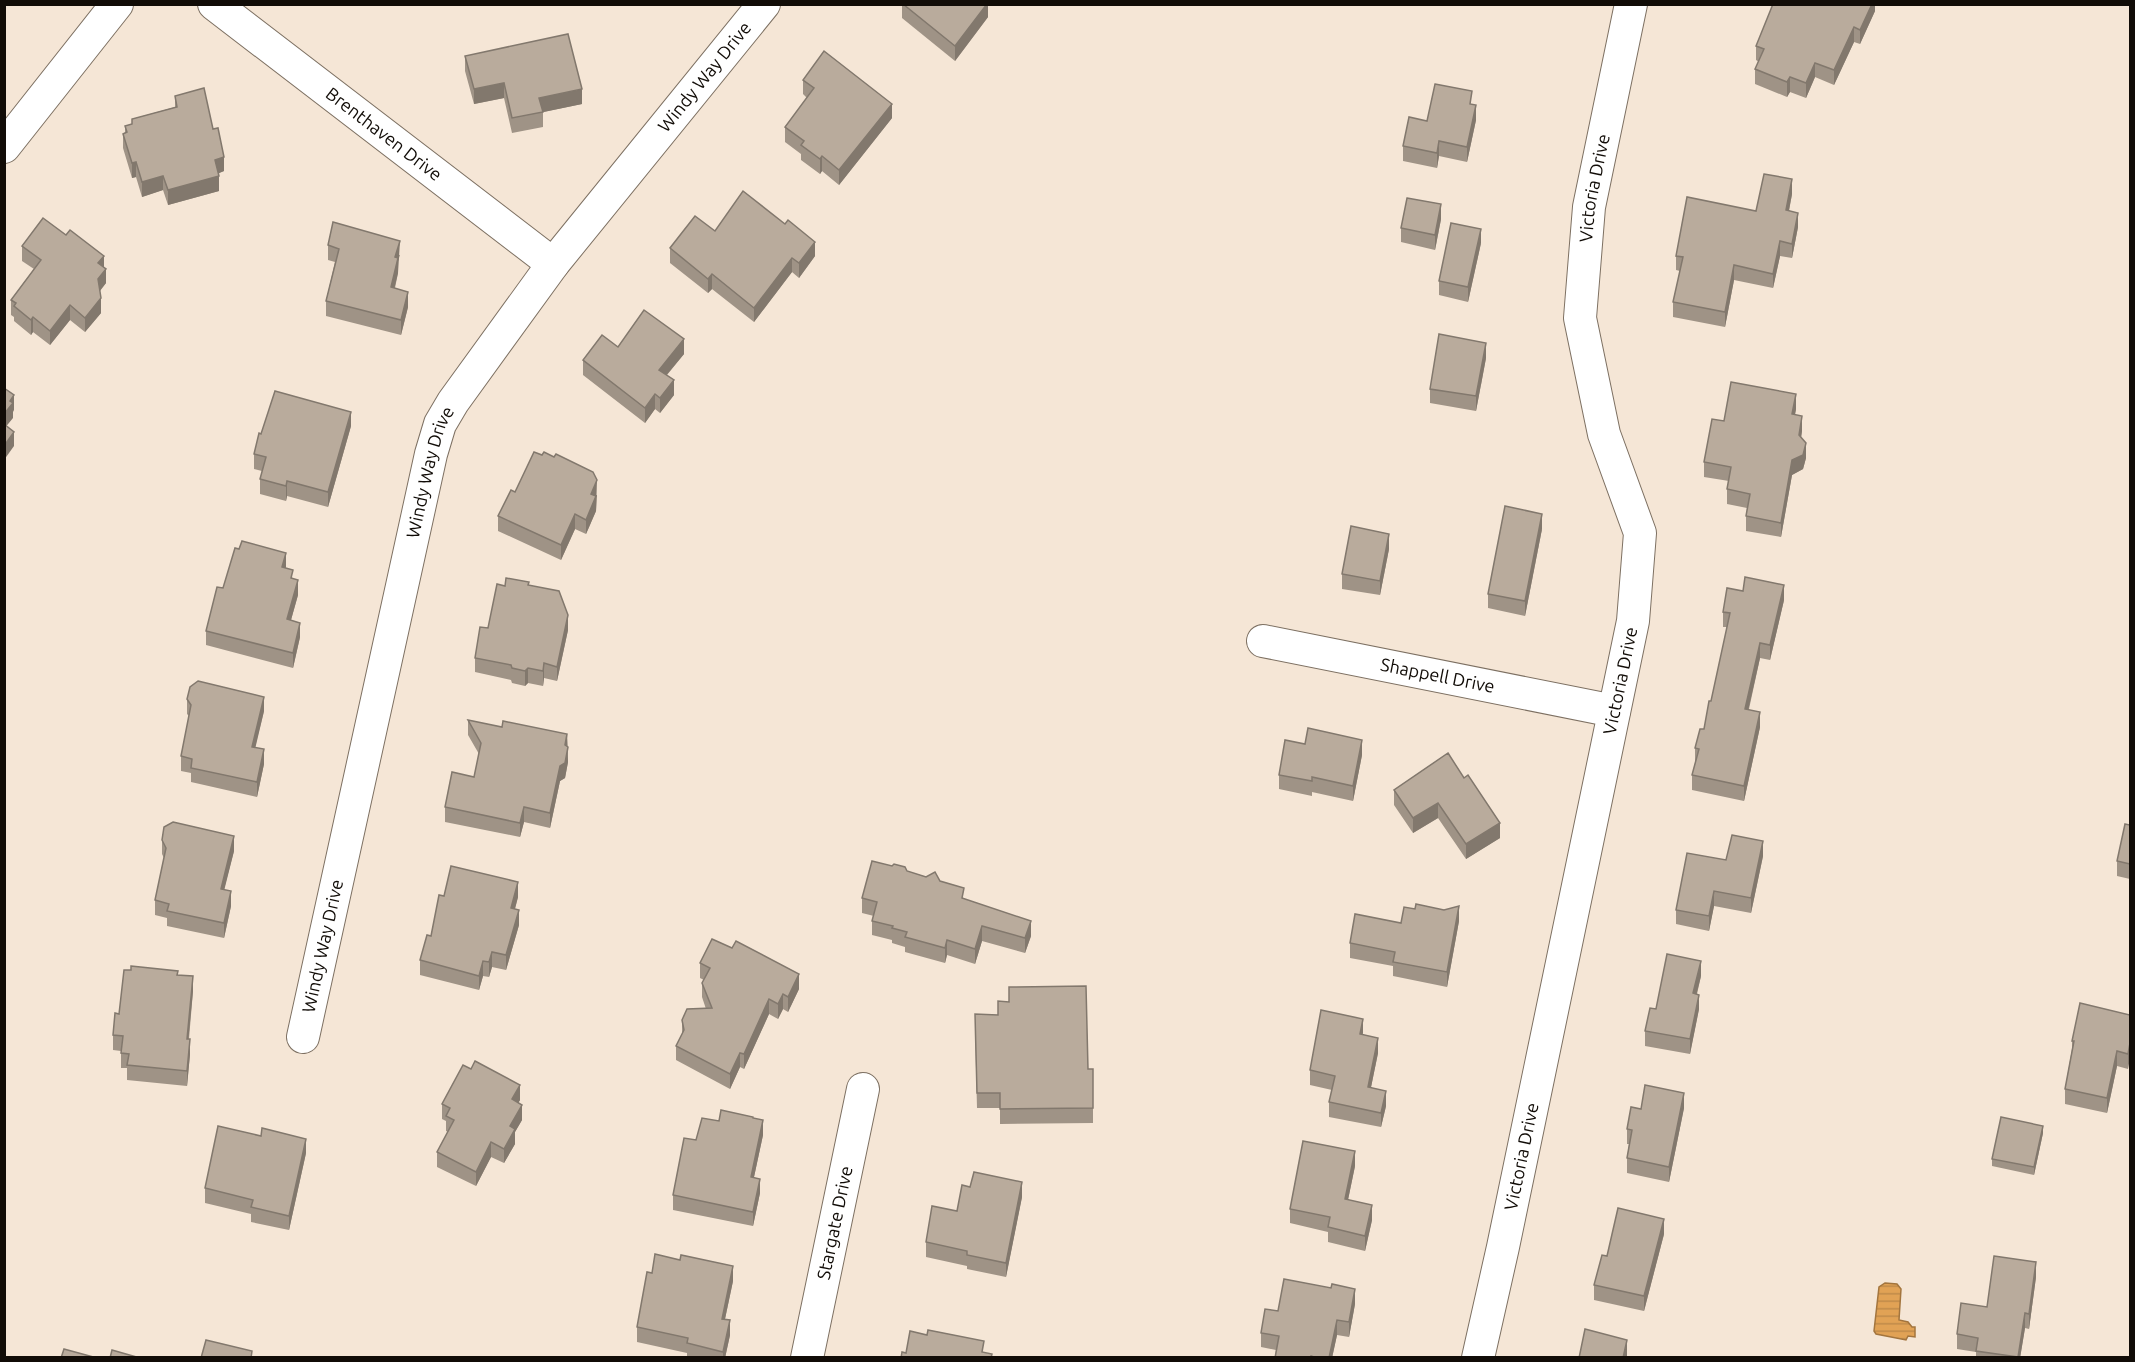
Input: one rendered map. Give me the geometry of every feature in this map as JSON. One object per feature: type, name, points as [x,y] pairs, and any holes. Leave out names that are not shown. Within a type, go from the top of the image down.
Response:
[{"type":"street","points":[[4,147],[117,4]]},
{"type":"street","name":"Brenthaven Drive","points":[[214,4],[553,264]]},
{"type":"street","name":"Windy Way Drive","points":[[303,1037],[431,454],[440,424],[453,402],[553,264],[764,4]]},
{"type":"street","name":"Victoria Drive","points":[[1478,1358],[1633,621],[1640,533],[1604,434],[1580,318],[1589,207],[1630,4]]},
{"type":"street","name":"Shappell Drive","points":[[1263,641],[1614,711]]},
{"type":"street","name":"Stargate Drive","points":[[807,1358],[862,1089]]},
{"type":"shaded area","points":[[1885,1283],[1897,1284],[1901,1289],[1899,1320],[1915,1327],[1915,1337],[1908,1336],[1906,1340],[1876,1334],[1874,1331],[1879,1287]]},
{"type":"building","points":[[903,4],[987,4],[955,46]]},
{"type":"building","points":[[1773,4],[1872,4],[1860,30],[1854,27],[1834,70],[1815,63],[1806,83],[1790,77],[1787,82],[1755,69],[1764,49],[1756,46]]},
{"type":"building","points":[[568,34],[582,89],[539,98],[543,112],[512,118],[504,83],[474,89],[465,56]]},
{"type":"building","points":[[824,51],[892,104],[839,170],[822,156],[820,159],[801,145],[804,141],[785,127],[814,88],[803,80]]},
{"type":"building","points":[[1435,84],[1472,91],[1470,104],[1476,105],[1467,147],[1439,141],[1437,153],[1403,146],[1409,117],[1427,121]]},
{"type":"building","points":[[204,88],[213,129],[218,128],[224,157],[215,160],[219,176],[168,190],[163,176],[142,182],[136,162],[132,163],[123,134],[127,132],[125,126],[132,124],[132,119],[177,107],[175,96]]},
{"type":"building","points":[[1764,174],[1792,179],[1786,210],[1798,213],[1792,244],[1780,241],[1773,274],[1734,265],[1725,312],[1673,302],[1683,257],[1676,256],[1687,197],[1756,211]]},
{"type":"building","points":[[743,191],[785,224],[788,220],[815,242],[799,263],[792,258],[754,308],[712,274],[708,279],[670,248],[695,216],[715,231]]},
{"type":"building","points":[[1407,198],[1441,204],[1435,235],[1401,228]]},
{"type":"building","points":[[43,218],[66,235],[70,230],[104,256],[98,263],[106,269],[98,279],[101,298],[85,318],[70,305],[50,331],[33,317],[31,320],[14,306],[16,303],[11,300],[41,260],[22,246]]},
{"type":"building","points":[[333,222],[400,241],[395,257],[398,258],[391,287],[408,292],[401,320],[326,301],[339,249],[328,245]]},
{"type":"building","points":[[1451,223],[1481,229],[1468,287],[1439,281]]},
{"type":"building","points":[[644,310],[684,339],[659,370],[674,380],[660,398],[655,394],[645,408],[583,360],[602,335],[618,347]]},
{"type":"building","points":[[1439,334],[1486,343],[1476,396],[1430,389]]},
{"type":"building","points":[[1731,382],[1796,394],[1792,414],[1802,416],[1799,435],[1806,443],[1803,455],[1792,460],[1781,523],[1746,516],[1750,494],[1727,489],[1731,467],[1704,462],[1712,419],[1724,421]]},
{"type":"building","points":[[4,388],[14,395],[10,401],[13,403],[4,414]]},
{"type":"building","points":[[275,391],[351,412],[328,492],[287,481],[286,486],[260,479],[266,457],[254,454],[259,433],[261,434]]},
{"type":"building","points":[[4,424],[14,432],[4,446]]},
{"type":"building","points":[[534,452],[542,455],[544,452],[554,457],[556,454],[593,472],[597,480],[591,494],[596,496],[586,520],[575,514],[561,545],[498,516],[511,490],[515,492]]},
{"type":"building","points":[[1505,506],[1542,514],[1525,601],[1488,594]]},
{"type":"building","points":[[1351,526],[1389,534],[1380,581],[1342,574]]},
{"type":"building","points":[[242,541],[286,553],[282,567],[293,570],[291,578],[298,580],[287,619],[300,623],[293,653],[206,631],[217,587],[223,588],[235,548],[239,549]]},
{"type":"building","points":[[1745,577],[1784,585],[1770,645],[1760,643],[1745,709],[1760,712],[1744,786],[1692,775],[1699,749],[1695,748],[1700,729],[1704,729],[1730,613],[1723,612],[1727,588],[1743,591]]},
{"type":"building","points":[[506,578],[559,591],[568,615],[557,667],[544,663],[543,671],[528,668],[525,671],[512,668],[511,665],[475,658],[480,627],[488,628],[497,584],[505,586]]},
{"type":"building","points":[[198,681],[264,697],[252,747],[264,749],[257,782],[191,768],[192,759],[181,756],[191,705],[187,699],[190,687]]},
{"type":"building","points":[[468,720],[502,727],[503,721],[567,734],[565,745],[568,747],[565,763],[560,766],[550,813],[524,807],[520,823],[445,807],[452,772],[474,777],[481,743]]},
{"type":"building","points":[[1308,728],[1362,740],[1353,786],[1312,777],[1312,781],[1279,775],[1285,740],[1305,744]]},
{"type":"building","points":[[1448,753],[1464,778],[1468,775],[1500,823],[1466,844],[1438,803],[1413,818],[1394,790]]},
{"type":"building","points":[[173,822],[234,836],[221,889],[231,891],[224,923],[167,911],[169,904],[155,900],[166,848],[162,840],[164,827]]},
{"type":"building","points":[[2125,824],[2130,825],[2130,864],[2117,861]]},
{"type":"building","points":[[1732,835],[1763,841],[1751,898],[1714,891],[1709,916],[1676,910],[1687,853],[1726,860]]},
{"type":"building","points":[[872,861],[905,867],[907,871],[926,877],[935,872],[940,881],[964,888],[962,898],[1031,921],[1025,938],[982,926],[975,949],[947,940],[945,948],[905,937],[907,932],[872,921],[877,902],[862,898]]},
{"type":"building","points":[[451,866],[518,882],[511,908],[519,910],[506,955],[492,952],[489,962],[483,961],[479,976],[420,960],[427,935],[431,936],[439,895],[444,896]]},
{"type":"building","points":[[1416,904],[1444,910],[1459,906],[1447,972],[1393,962],[1395,952],[1350,943],[1355,914],[1401,923],[1404,907],[1415,909]]},
{"type":"building","points":[[712,939],[732,948],[736,941],[799,974],[788,997],[783,994],[778,1004],[769,999],[744,1054],[740,1053],[730,1074],[676,1046],[684,1030],[682,1020],[687,1009],[712,1008],[702,983],[710,968],[700,963]]},
{"type":"building","points":[[1667,954],[1701,961],[1693,993],[1699,995],[1690,1039],[1645,1031],[1650,1008],[1656,1009]]},
{"type":"building","points":[[131,966],[178,971],[177,975],[193,976],[187,1039],[190,1039],[187,1071],[127,1065],[129,1054],[121,1053],[123,1036],[113,1035],[115,1013],[119,1014],[124,970],[131,970]]},
{"type":"building","points":[[1086,986],[1088,1069],[1093,1069],[1093,1108],[1000,1109],[1000,1093],[977,1093],[975,1014],[998,1015],[998,1001],[1009,1002],[1009,987]]},
{"type":"building","points":[[2080,1003],[2130,1015],[2128,1054],[2117,1051],[2107,1098],[2065,1089]]},
{"type":"building","points":[[1321,1010],[1363,1019],[1360,1034],[1378,1038],[1368,1087],[1386,1091],[1381,1113],[1329,1102],[1335,1076],[1310,1070]]},
{"type":"building","points":[[475,1061],[520,1085],[512,1099],[522,1105],[510,1126],[515,1129],[504,1149],[491,1142],[476,1172],[437,1152],[454,1120],[446,1116],[450,1108],[442,1104],[463,1065],[471,1069]]},
{"type":"building","points":[[1645,1085],[1684,1093],[1669,1167],[1627,1158],[1632,1130],[1627,1129],[1631,1107],[1641,1109]]},
{"type":"building","points":[[721,1110],[763,1120],[751,1177],[760,1179],[753,1212],[673,1195],[684,1138],[696,1140],[702,1118],[719,1121]]},
{"type":"building","points":[[2001,1117],[2043,1126],[2034,1167],[1992,1159]]},
{"type":"building","points":[[218,1126],[261,1136],[262,1128],[306,1139],[289,1216],[251,1207],[253,1200],[205,1188]]},
{"type":"building","points":[[1303,1141],[1355,1151],[1345,1199],[1372,1205],[1365,1236],[1328,1227],[1330,1217],[1290,1209]]},
{"type":"building","points":[[974,1172],[1022,1182],[1006,1263],[967,1255],[967,1251],[926,1242],[932,1206],[957,1211],[962,1185],[970,1187]]},
{"type":"building","points":[[1618,1208],[1664,1219],[1644,1296],[1594,1285],[1602,1255],[1607,1256]]},
{"type":"building","points":[[655,1254],[680,1260],[681,1255],[733,1266],[722,1319],[730,1320],[723,1352],[687,1343],[688,1338],[637,1327],[647,1272],[652,1273]]},
{"type":"building","points":[[1994,1256],[2036,1262],[2029,1314],[2025,1313],[2018,1357],[1976,1351],[1978,1338],[1957,1334],[1961,1303],[1987,1307]]},
{"type":"building","points":[[1284,1279],[1331,1288],[1332,1284],[1355,1289],[1349,1322],[1337,1320],[1329,1358],[1311,1356],[1310,1358],[1275,1358],[1279,1336],[1261,1333],[1265,1309],[1278,1311]]},
{"type":"building","points":[[1585,1329],[1627,1340],[1623,1358],[1579,1358]]},
{"type":"building","points":[[928,1330],[984,1341],[982,1352],[992,1354],[991,1358],[901,1358],[902,1352],[906,1353],[910,1331],[927,1335]]},
{"type":"building","points":[[206,1340],[252,1351],[251,1358],[201,1358]]},
{"type":"building","points":[[64,1349],[97,1358],[61,1358]]},
{"type":"building","points":[[112,1350],[140,1358],[110,1358]]}]
